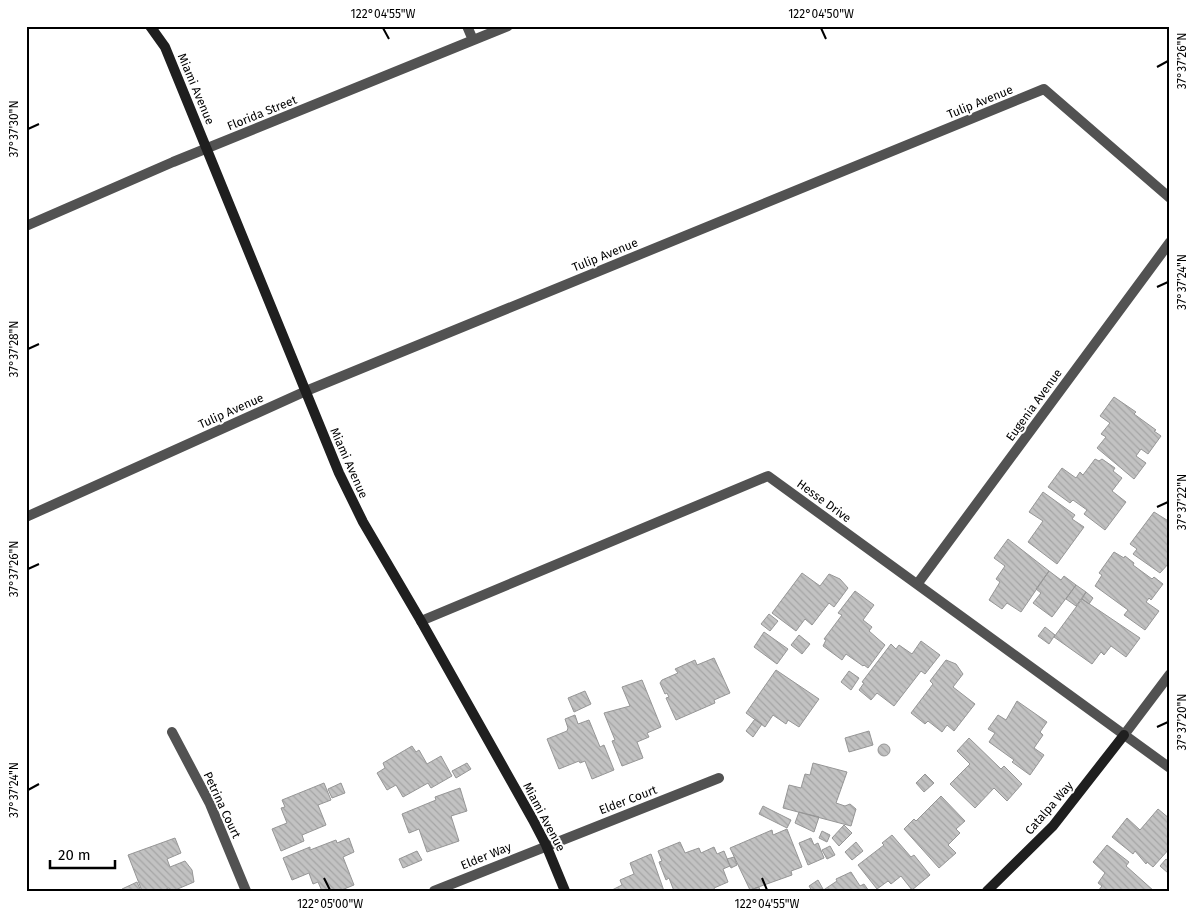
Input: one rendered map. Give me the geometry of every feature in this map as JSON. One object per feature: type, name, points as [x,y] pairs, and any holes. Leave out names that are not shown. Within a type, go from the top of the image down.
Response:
[{"type":"street","name":"Miami Avenue","points":[[150,26],[165,47],[339,473],[363,522],[421,621],[546,845],[565,891]]},
{"type":"street","points":[[467,26],[473,40]]},
{"type":"street","name":"Florida Street","points":[[26,226],[207,149],[508,26]]},
{"type":"street","name":"Tulip Avenue","points":[[26,516],[306,391],[1044,89],[1170,198]]},
{"type":"street","name":"Eugenia Avenue","points":[[918,583],[1170,242]]},
{"type":"street","name":"Hesse Drive","points":[[421,621],[768,476],[918,583],[1170,768]]},
{"type":"street","points":[[1124,735],[1170,674]]},
{"type":"street","name":"Petrina Court","points":[[172,732],[210,804],[246,891]]},
{"type":"street","name":"Catalpa Way","points":[[987,891],[1052,826],[1124,735]]},
{"type":"street","name":"Elder Court","points":[[546,845],[719,778]]},
{"type":"street","name":"Elder Way","points":[[434,891],[546,845]]},
{"type":"building","points":[[1114,397],[1136,412],[1134,414],[1161,436],[1148,454],[1141,449],[1136,456],[1146,463],[1134,479],[1097,448],[1106,437],[1101,434],[1110,423],[1100,416]]},
{"type":"building","points":[[1095,459],[1099,461],[1102,459],[1115,468],[1113,471],[1122,478],[1112,491],[1126,502],[1105,530],[1084,514],[1087,510],[1073,500],[1070,503],[1048,487],[1062,468],[1076,478],[1080,472],[1083,475]]},
{"type":"building","points":[[1043,492],[1075,515],[1072,519],[1084,527],[1057,564],[1028,542],[1043,521],[1029,512]]},
{"type":"building","points":[[1154,512],[1170,522],[1170,562],[1160,573],[1133,554],[1137,549],[1130,544]]},
{"type":"building","points":[[1008,539],[1049,571],[1021,612],[1007,603],[1002,609],[989,600],[1000,582],[996,579],[1005,566],[994,558]]},
{"type":"building","points":[[1114,552],[1124,558],[1125,556],[1134,563],[1133,565],[1152,579],[1154,577],[1163,584],[1151,600],[1149,598],[1146,602],[1159,611],[1145,630],[1124,615],[1128,610],[1095,586],[1102,575],[1099,573]]},
{"type":"building","points":[[1049,571],[1061,580],[1064,576],[1076,585],[1052,617],[1033,603],[1041,593],[1036,589]]},
{"type":"building","points":[[802,573],[820,586],[829,574],[840,579],[848,588],[834,607],[829,603],[812,625],[805,619],[796,631],[772,613]]},
{"type":"building","points":[[1076,585],[1086,592],[1076,606],[1066,599]]},
{"type":"building","points":[[855,591],[874,605],[863,620],[872,627],[869,631],[885,645],[868,668],[846,654],[842,660],[823,646],[826,640],[824,639],[842,615],[838,613]]},
{"type":"building","points":[[1086,592],[1093,598],[1089,604],[1082,599]]},
{"type":"building","points":[[1082,599],[1140,638],[1126,657],[1111,646],[1104,655],[1101,652],[1092,664],[1054,637]]},
{"type":"building","points":[[769,614],[778,621],[770,631],[761,624]]},
{"type":"building","points":[[1045,627],[1055,635],[1049,644],[1038,636]]},
{"type":"building","points":[[764,632],[788,649],[777,664],[754,647]]},
{"type":"building","points":[[799,635],[810,644],[802,654],[791,645]]},
{"type":"building","points":[[921,641],[940,655],[925,674],[921,671],[894,706],[877,693],[871,700],[859,690],[864,683],[862,682],[891,644],[896,649],[899,645],[912,654]]},
{"type":"building","points":[[714,658],[730,693],[714,700],[715,703],[676,720],[666,698],[669,697],[667,693],[665,694],[660,683],[662,680],[678,673],[675,669],[695,660],[697,665]]},
{"type":"building","points":[[946,660],[956,664],[963,674],[953,687],[975,704],[954,731],[947,725],[942,732],[928,721],[925,724],[911,713],[933,684],[930,681]]},
{"type":"building","points":[[776,670],[819,699],[799,727],[788,720],[786,724],[773,715],[765,727],[746,713]]},
{"type":"building","points":[[849,671],[859,678],[851,690],[841,682]]},
{"type":"building","points":[[642,680],[661,727],[647,733],[649,737],[637,742],[643,758],[622,766],[612,741],[615,740],[604,713],[630,706],[622,687]]},
{"type":"building","points":[[585,691],[591,704],[574,712],[568,698]]},
{"type":"building","points":[[1017,701],[1047,722],[1040,732],[1043,735],[1034,748],[1044,755],[1030,775],[1012,762],[1014,760],[989,742],[995,733],[988,729],[998,715],[1006,720]]},
{"type":"building","points":[[575,715],[578,724],[589,720],[600,747],[604,745],[614,770],[592,779],[585,761],[580,763],[579,761],[559,769],[547,739],[567,731],[565,719]]},
{"type":"building","points":[[755,719],[762,724],[753,737],[746,731]]},
{"type":"building","points":[[869,731],[873,745],[849,752],[845,738]]},
{"type":"building","points":[[969,738],[1001,769],[1004,766],[1022,784],[1007,801],[994,788],[975,808],[950,784],[970,764],[957,751]]},
{"type":"building","points":[[882,744],[886,744],[890,750],[886,756],[882,756],[878,752],[878,748]]},
{"type":"building","points":[[412,746],[416,752],[419,750],[427,764],[441,756],[452,776],[431,788],[428,783],[403,797],[396,785],[387,790],[377,773],[385,768],[383,763]]},
{"type":"building","points":[[467,763],[471,769],[456,778],[452,771]]},
{"type":"building","points":[[813,763],[847,772],[836,803],[845,806],[850,804],[856,809],[851,826],[783,808],[789,785],[801,788],[805,774],[810,775]]},
{"type":"building","points":[[925,774],[934,783],[924,792],[916,783]]},
{"type":"building","points":[[324,783],[331,800],[318,805],[326,825],[302,835],[304,841],[281,851],[272,829],[287,823],[281,808],[285,807],[282,800]]},
{"type":"building","points":[[341,783],[345,793],[332,798],[328,789]]},
{"type":"building","points":[[460,788],[467,811],[451,816],[459,841],[427,852],[419,829],[409,833],[402,814],[436,800],[435,797]]},
{"type":"building","points":[[941,796],[965,821],[956,829],[960,833],[948,845],[956,853],[939,868],[904,829],[914,819],[916,821]]},
{"type":"building","points":[[763,806],[791,820],[787,828],[759,814]]},
{"type":"building","points":[[1158,809],[1170,819],[1170,848],[1153,867],[1147,862],[1146,864],[1135,851],[1133,854],[1112,837],[1127,818],[1140,830]]},
{"type":"building","points":[[799,812],[819,817],[814,832],[795,823]]},
{"type":"building","points":[[844,825],[852,833],[839,846],[832,838]]},
{"type":"building","points":[[787,829],[802,867],[791,871],[792,875],[750,890],[730,848],[772,830],[773,835]]},
{"type":"building","points":[[822,831],[830,835],[827,842],[819,838]]},
{"type":"building","points":[[892,835],[911,857],[914,855],[930,875],[912,890],[901,876],[891,884],[888,881],[877,889],[858,865],[884,845],[882,843]]},
{"type":"building","points":[[175,838],[181,853],[167,859],[170,867],[185,861],[192,870],[194,882],[173,891],[169,888],[162,891],[142,891],[128,855]]},
{"type":"building","points":[[349,838],[354,852],[343,857],[354,885],[339,891],[322,891],[318,882],[313,884],[309,873],[292,880],[283,858],[310,847],[310,850],[336,840],[337,843]]},
{"type":"building","points":[[811,838],[814,845],[818,843],[824,858],[808,865],[799,843]]},
{"type":"building","points":[[680,842],[685,853],[699,848],[701,853],[714,847],[717,854],[724,851],[730,866],[723,869],[728,882],[714,888],[715,891],[674,891],[669,878],[666,880],[659,862],[662,861],[658,851]]},
{"type":"building","points":[[856,842],[863,851],[852,860],[845,852]]},
{"type":"building","points":[[1107,845],[1129,862],[1126,866],[1154,891],[1098,891],[1102,886],[1098,883],[1105,873],[1093,862]]},
{"type":"building","points":[[830,846],[835,855],[827,859],[822,850]]},
{"type":"building","points":[[417,851],[422,860],[403,868],[399,859]]},
{"type":"building","points":[[651,854],[664,891],[610,891],[622,885],[620,880],[634,874],[630,863]]},
{"type":"building","points":[[734,857],[737,865],[731,868],[727,859]]},
{"type":"building","points":[[1166,859],[1170,862],[1168,873],[1160,866]]},
{"type":"building","points":[[851,872],[860,886],[864,884],[869,891],[822,891],[837,881],[836,879]]},
{"type":"building","points":[[818,880],[823,889],[812,891],[809,886]]},
{"type":"building","points":[[137,882],[141,891],[123,891],[122,889]]},
{"type":"building","points":[[759,887],[760,891],[748,891],[750,890]]}]
